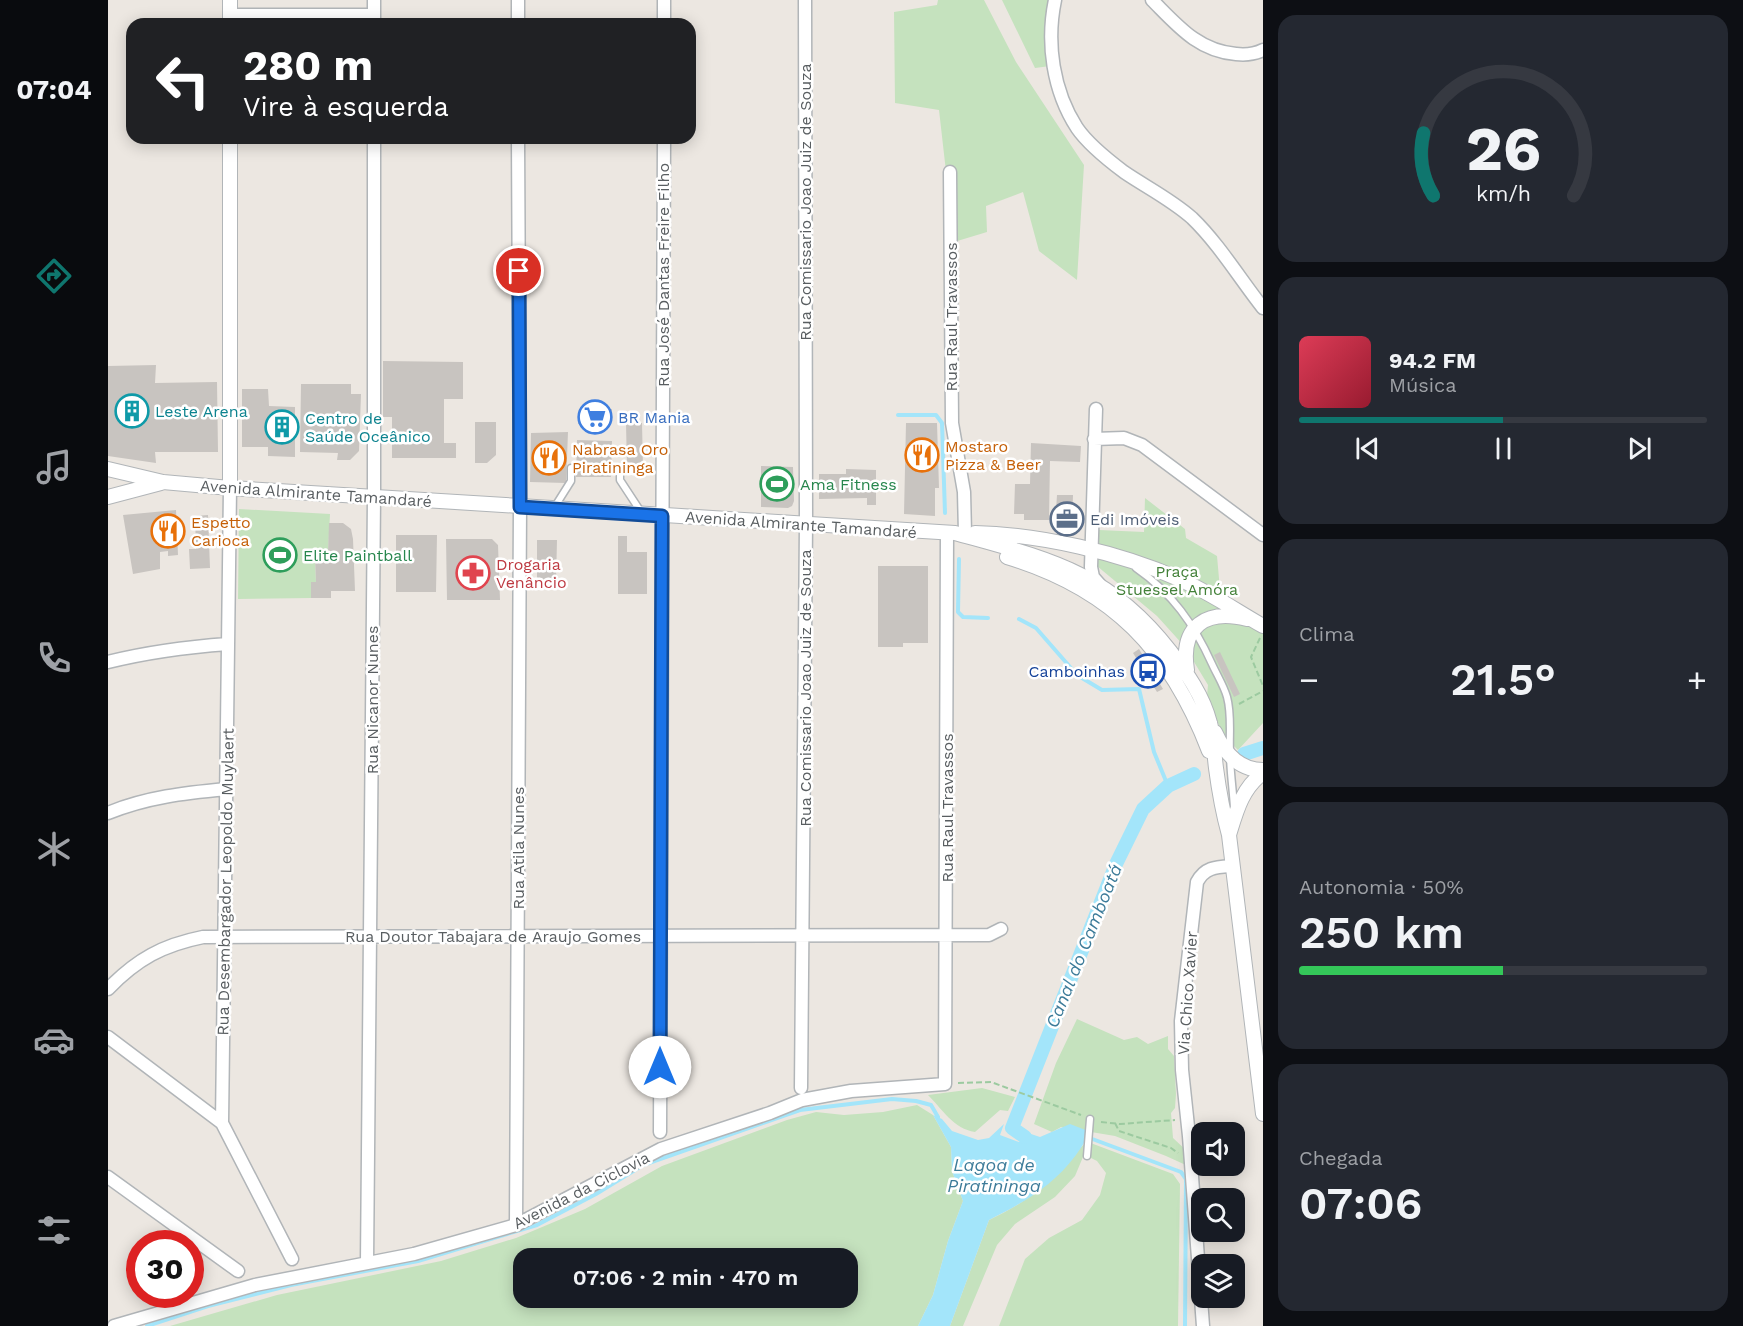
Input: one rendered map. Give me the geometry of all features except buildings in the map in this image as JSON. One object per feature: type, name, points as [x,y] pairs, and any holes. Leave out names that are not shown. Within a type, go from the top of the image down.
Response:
[{"type":"street","points":[[230,0],[230,18]]},
{"type":"street","points":[[374,0],[374,18]]},
{"type":"street","points":[[518,0],[518,18]]},
{"type":"street","points":[[664,0],[664,18]]},
{"type":"street","name":"Rua Comissario Joao Juiz de Souza","points":[[801,1088],[806,524],[805,0]]},
{"type":"street","points":[[1055,0],[1052,14],[1053,68],[1058,88],[1078,129],[1100,152],[1123,171],[1191,218],[1207,234],[1263,308]]},
{"type":"street","points":[[1152,0],[1188,36],[1206,47],[1224,53],[1244,55],[1263,50]]},
{"type":"street","points":[[230,144],[230,488]]},
{"type":"street","name":"Rua Nicanor Nunes","points":[[367,1263],[374,497],[374,144]]},
{"type":"street","points":[[518,144],[520,507]]},
{"type":"street","name":"Rua José Dantas Freire Filho","points":[[660,1132],[664,144]]},
{"type":"street","name":"Rua Raul Travassos","points":[[945,1084],[956,533],[964,492],[952,423],[950,172]]},
{"type":"street","points":[[1096,409],[1090,550],[1093,577],[1100,585]]},
{"type":"street","points":[[1094,439],[1124,438],[1142,445],[1263,534]]},
{"type":"street","name":"Avenida Almirante Tamandaré","points":[[108,469],[163,482],[230,488],[956,533],[1052,561],[1100,585],[1149,626],[1187,672],[1202,699],[1211,725],[1216,770],[1229,836],[1263,1114]]},
{"type":"street","name":"Avenida Almirante Tamandaré","points":[[108,497],[163,482]]},
{"type":"street","name":"Rua Desembargador Leopoldo Muylaert","points":[[230,488],[222,1123],[292,1259]]},
{"type":"street","name":"Rua Atila Nunes","points":[[516,1225],[520,507]]},
{"type":"street","points":[[956,533],[1012,535],[1121,557],[1180,579],[1257,623]]},
{"type":"street","points":[[956,533],[991,552],[1062,577],[1084,589],[1136,629],[1157,654],[1178,685],[1216,770]]},
{"type":"street","points":[[1187,672],[1184,650],[1187,638],[1203,622],[1219,616],[1237,616],[1257,623]]},
{"type":"street","points":[[108,663],[142,653],[228,644]]},
{"type":"street","points":[[1211,725],[1230,756],[1247,767],[1263,771]]},
{"type":"street","name":"Avenida Almirante Tamandaré","points":[[1229,836],[1247,789],[1263,771]]},
{"type":"street","points":[[108,813],[133,802],[226,789]]},
{"type":"street","name":"Via Chico Xavier","points":[[1191,1168],[1182,1070],[1181,1021],[1195,889],[1201,874],[1207,870],[1214,867],[1232,866]]},
{"type":"street","name":"Rua Doutor Tabajara de Araujo Gomes","points":[[108,989],[126,970],[156,951],[183,941],[203,937],[989,935],[1001,929]]},
{"type":"street","points":[[108,1037],[222,1123]]},
{"type":"street","name":"Avenida da Ciclovia","points":[[114,1326],[255,1285],[414,1254],[516,1225],[661,1149],[802,1100],[851,1091],[945,1084]]},
{"type":"street","name":"Via Chico Xavier","points":[[1192,1176],[1203,1326]]},
{"type":"street","points":[[108,1177],[238,1271]]},
{"type":"lane","points":[[554,509],[571,481],[571,468],[576,468]]},
{"type":"lane","points":[[611,468],[620,469],[620,480],[643,515]]},
{"type":"lane","points":[[1121,557],[1162,589],[1179,606],[1195,628],[1227,698],[1235,816]]},
{"type":"lane","points":[[1087,1156],[1090,1119]]},
{"type":"path","points":[[1263,633],[1251,657],[1263,686]]},
{"type":"path","points":[[1237,706],[1263,691]]},
{"type":"path","points":[[945,1084],[991,1082],[1090,1119],[1115,1124],[1187,1121]]},
{"type":"path","points":[[1115,1124],[1119,1131],[1175,1149],[1191,1168]]},
{"type":"green space","points":[[938,0],[984,0],[1016,62],[1084,165],[1077,280],[1039,251],[1023,192],[986,206],[987,232],[954,242],[939,110],[895,103],[894,12],[937,5]]},
{"type":"green space","points":[[1002,0],[1055,0],[1050,66],[1035,68]]},
{"type":"green space","name":"Praça Stuessel Amóra","points":[[1145,498],[1185,529],[1186,538],[1217,556],[1221,601],[1263,626],[1263,723],[1238,750],[1223,735],[1207,696],[1208,685],[1185,647],[1157,616],[1097,566],[1099,530],[1144,532]]},
{"type":"green space","name":"Elite Paintball","points":[[239,509],[330,514],[328,553],[315,558],[316,582],[311,583],[311,598],[238,599]]},
{"type":"green space","points":[[1077,1019],[1124,1040],[1137,1037],[1148,1044],[1168,1036],[1168,1049],[1174,1056],[1176,1094],[1175,1108],[1171,1113],[1173,1138],[1188,1152],[1188,1166],[1115,1136],[1061,1127],[1052,1132],[1034,1124],[1056,1063]]},
{"type":"green space","points":[[982,1088],[1015,1097],[1008,1111],[1000,1110],[975,1132],[955,1123],[928,1095]]},
{"type":"green space","points":[[917,1105],[933,1115],[951,1147],[952,1171],[963,1201],[948,1241],[933,1295],[918,1326],[170,1326],[277,1295],[441,1261],[516,1238],[585,1209],[662,1166],[787,1120],[816,1112],[844,1115],[883,1112]]},
{"type":"green space","points":[[1088,1142],[1173,1174],[1180,1184],[1178,1326],[999,1326],[1025,1259],[1049,1238],[1082,1220],[1100,1195],[1106,1173],[1097,1161],[1087,1156],[1083,1157],[1075,1176],[1055,1197],[1015,1224],[997,1245],[963,1326],[950,1326],[989,1220],[1023,1202],[1041,1188]]},
{"type":"water","name":"Lagoa de Piratininga","points":[[933,1115],[942,1119],[952,1131],[978,1140],[989,1138],[1004,1124],[1000,1135],[1019,1142],[1031,1134],[1040,1137],[1070,1124],[1088,1131],[1080,1149],[1067,1166],[1047,1185],[1026,1200],[989,1220],[950,1326],[918,1326],[933,1295],[948,1241],[963,1201],[952,1171],[951,1147]]},
{"type":"waterway","points":[[898,415],[936,415],[942,423],[945,513]]},
{"type":"waterway","points":[[959,559],[958,612],[963,617],[988,618]]},
{"type":"waterway","points":[[1019,619],[1036,628],[1077,675],[1102,690],[1139,689],[1154,752],[1168,786]]},
{"type":"waterway","name":"Canal do Camboatá","points":[[1244,754],[1263,748]]},
{"type":"waterway","name":"Canal do Camboatá","points":[[1025,1137],[1012,1128],[1116,864],[1143,809],[1168,786],[1194,774]]},
{"type":"waterway","points":[[147,1326],[208,1306],[291,1285],[418,1261],[537,1225],[596,1194],[643,1165],[800,1110],[892,1099],[931,1105],[938,1117]]},
{"type":"waterway","points":[[1087,1137],[1181,1172],[1186,1179],[1185,1326]]},
{"type":"place","name":"Leste Arena","points":[[132,411]]},
{"type":"place","name":"BR Mania","points":[[595,417]]},
{"type":"place","name":"Centro de Saúde Oceânico","points":[[282,427]]},
{"type":"place","name":"Mostaro Pizza & Beer","points":[[922,455]]},
{"type":"place","name":"Nabrasa Oro Piratininga","points":[[549,458]]},
{"type":"place","name":"Ama Fitness","points":[[777,484]]},
{"type":"place","name":"Edi Imóveis","points":[[1067,519]]},
{"type":"place","name":"Espetto Carioca","points":[[168,531]]},
{"type":"place","name":"Elite Paintball","points":[[280,555]]},
{"type":"place","name":"Drogaria Venâncio","points":[[473,573]]},
{"type":"place","name":"Camboinhas","points":[[1148,671]]},
{"type":"route","points":[[519,271],[520,507],[662,516],[660,1067]]}]
